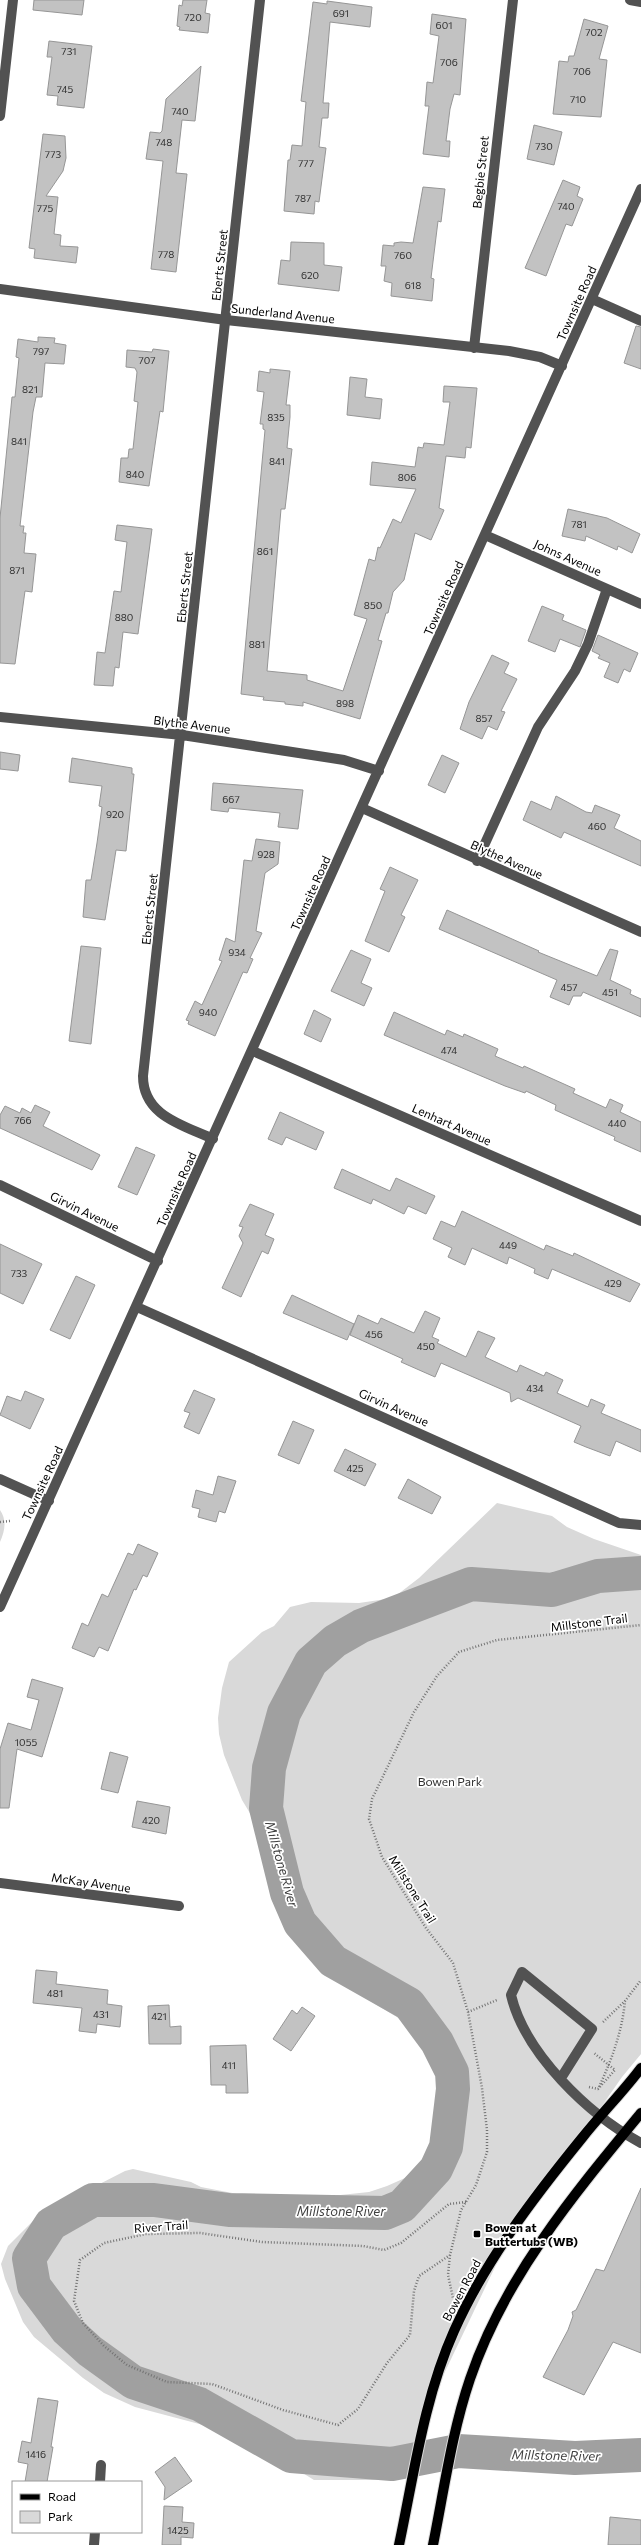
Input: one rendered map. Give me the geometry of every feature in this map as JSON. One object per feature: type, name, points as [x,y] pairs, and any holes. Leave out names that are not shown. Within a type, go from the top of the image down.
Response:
[{"type":"main road","name":"Bowen Road","points":[[400,2545],[431,2396],[445,2354],[484,2273],[532,2205],[600,2117],[641,2068]]},
{"type":"main road","points":[[433,2545],[453,2442],[470,2379],[493,2323],[538,2244],[641,2113]]},
{"type":"street","points":[[0,116],[13,0]]},
{"type":"street","name":"Eberts Street","points":[[213,1139],[160,1114],[148,1100],[143,1084],[182,735],[260,0]]},
{"type":"street","name":"Begbie Street","points":[[474,348],[512,0]]},
{"type":"street","points":[[630,0],[641,2]]},
{"type":"street","name":"Townsite Road","points":[[0,1607],[253,1051],[641,189]]},
{"type":"street","name":"Sunderland Avenue","points":[[0,289],[226,320],[509,351],[540,357],[562,366]]},
{"type":"street","points":[[592,299],[641,321]]},
{"type":"street","name":"Johns Avenue","points":[[485,535],[641,604]]},
{"type":"street","points":[[477,861],[538,727],[575,671],[588,644],[607,589]]},
{"type":"street","name":"Blythe Avenue","points":[[0,717],[182,735],[344,760],[379,771]]},
{"type":"street","name":"Blythe Avenue","points":[[362,808],[477,861],[641,932]]},
{"type":"street","name":"Lenhart Avenue","points":[[253,1051],[641,1221]]},
{"type":"street","name":"Girvin Avenue","points":[[0,1185],[158,1260]]},
{"type":"street","name":"Girvin Avenue","points":[[137,1307],[619,1523],[641,1525]]},
{"type":"street","points":[[0,1479],[48,1501]]},
{"type":"street","name":"McKay Avenue","points":[[0,1883],[179,1906]]},
{"type":"street","points":[[562,2078],[592,2029],[522,1972],[510,1995],[516,2016],[528,2037],[581,2101],[624,2134],[641,2143]]},
{"type":"street","points":[[100,2481],[101,2465]]},
{"type":"street","points":[[94,2545],[95,2533]]},
{"type":"path","points":[[0,1522],[10,1521]]},
{"type":"path","name":"Millstone Trail","points":[[453,2298],[448,2275],[456,2224],[476,2185],[487,2152],[488,2130],[468,2012],[453,1963],[426,1928],[382,1857],[370,1819],[372,1799],[414,1712],[437,1676],[459,1652],[496,1640],[641,1625]]},
{"type":"path","points":[[592,2029],[608,2020],[641,1980]]},
{"type":"path","points":[[468,2012],[510,1995]]},
{"type":"path","points":[[598,2089],[610,2064],[623,2022],[625,2000]]},
{"type":"path","points":[[582,2045],[610,2064],[615,2070],[598,2089]]},
{"type":"path","points":[[587,2086],[598,2089]]},
{"type":"path","name":"River Trail","points":[[450,2255],[419,2276],[414,2291],[410,2335],[387,2363],[375,2385],[358,2409],[338,2425],[283,2410],[212,2384],[167,2382],[140,2371],[121,2360],[83,2323],[74,2301],[80,2260],[104,2243],[146,2234],[200,2233],[262,2242],[363,2246],[384,2250],[401,2243],[449,2204],[466,2202]]},
{"type":"green space","name":"Bowen Park","points":[[497,1503],[552,1516],[567,1527],[594,1539],[641,1555],[641,2054],[622,2077],[506,2244],[420,2424],[415,2476],[373,2480],[314,2480],[272,2454],[222,2430],[135,2407],[104,2393],[83,2378],[34,2337],[23,2322],[5,2279],[1,2264],[8,2246],[39,2215],[125,2171],[133,2169],[191,2182],[201,2187],[248,2196],[280,2199],[312,2198],[369,2192],[387,2186],[405,2178],[435,2150],[445,2129],[455,2087],[450,2068],[415,2028],[362,1996],[343,1977],[303,1921],[274,1853],[242,1800],[224,1755],[219,1734],[218,1718],[222,1688],[229,1662],[262,1632],[274,1626],[290,1607],[311,1602],[359,1603],[393,1598],[419,1578]]},
{"type":"green space","points":[[0,1510],[4,1518],[4,1526],[0,1542]]},
{"type":"building","points":[[34,0],[84,0],[82,15],[33,10]]},
{"type":"building","points":[[183,0],[207,0],[205,13],[210,14],[208,33],[179,30],[180,27],[177,26],[179,5],[182,6]]},
{"type":"building","points":[[327,1],[372,7],[370,27],[330,22],[323,103],[329,103],[328,118],[322,118],[319,147],[326,148],[319,202],[315,201],[314,214],[284,211],[288,160],[290,160],[292,145],[302,146],[306,102],[301,101],[313,2],[327,4]]},
{"type":"building","points":[[432,14],[466,19],[460,95],[454,94],[450,109],[446,141],[450,141],[449,157],[423,154],[429,106],[425,106],[427,82],[433,83],[439,36],[430,34]]},
{"type":"building","points":[[584,19],[608,26],[599,59],[607,60],[601,117],[553,114],[559,61],[568,62],[569,56],[574,56]]},
{"type":"building","points":[[49,41],[92,46],[84,108],[57,105],[58,96],[47,95],[52,57],[47,57]]},
{"type":"building","points":[[201,66],[195,121],[182,120],[176,173],[187,174],[176,272],[151,269],[163,161],[146,159],[150,132],[160,133],[162,131],[166,99]]},
{"type":"building","points":[[534,125],[562,132],[554,165],[527,159]]},
{"type":"building","points":[[43,134],[65,136],[66,158],[63,171],[46,196],[58,197],[54,234],[61,235],[60,246],[78,247],[76,263],[34,258],[35,249],[29,248]]},
{"type":"building","points":[[563,180],[580,187],[577,196],[583,199],[572,226],[566,224],[546,276],[525,268]]},
{"type":"building","points":[[423,187],[445,189],[441,222],[438,221],[431,278],[434,279],[432,301],[391,296],[392,283],[384,281],[386,266],[381,266],[383,245],[394,246],[394,243],[401,242],[413,243]]},
{"type":"building","points":[[291,242],[324,243],[324,265],[342,267],[339,291],[278,284],[281,260],[290,261]]},
{"type":"building","points":[[636,326],[641,327],[641,369],[624,363]]},
{"type":"building","points":[[38,337],[55,338],[54,343],[66,345],[64,364],[45,363],[42,397],[36,397],[20,526],[24,526],[23,533],[26,533],[24,553],[36,554],[32,592],[25,591],[15,664],[0,663],[0,518],[12,397],[15,397],[19,358],[16,357],[18,339],[38,342]]},
{"type":"building","points":[[153,349],[169,351],[163,412],[160,411],[149,486],[119,482],[121,458],[128,458],[129,449],[133,449],[138,402],[134,401],[137,372],[135,368],[126,367],[127,350],[152,352]]},
{"type":"building","points":[[270,369],[290,371],[286,405],[290,405],[287,448],[292,449],[285,509],[281,509],[267,671],[307,675],[307,680],[343,691],[367,619],[354,615],[369,559],[375,561],[378,547],[380,548],[393,519],[401,523],[416,489],[370,485],[372,462],[415,467],[418,447],[423,448],[424,443],[444,445],[450,402],[443,402],[444,386],[477,388],[471,448],[466,447],[465,458],[446,456],[439,508],[444,510],[431,540],[415,533],[404,580],[393,592],[388,613],[386,613],[378,640],[382,641],[360,719],[303,702],[303,706],[285,704],[285,702],[263,700],[264,697],[241,694],[265,430],[263,429],[263,424],[260,424],[264,392],[257,391],[259,371],[270,373]]},
{"type":"building","points":[[350,377],[367,379],[365,397],[382,399],[380,419],[347,415]]},
{"type":"building","points":[[568,509],[607,518],[640,534],[632,553],[618,546],[617,550],[586,536],[585,541],[562,536]]},
{"type":"building","points":[[117,525],[152,529],[138,634],[123,632],[119,668],[115,667],[113,686],[94,685],[97,652],[105,653],[114,591],[121,592],[127,542],[115,540]]},
{"type":"building","points":[[542,606],[564,615],[562,620],[586,630],[580,647],[560,639],[555,652],[528,641]]},
{"type":"building","points":[[598,635],[638,653],[630,672],[624,669],[618,683],[604,677],[610,663],[598,658],[600,655],[592,651]]},
{"type":"building","points":[[492,655],[509,663],[504,673],[517,679],[501,711],[505,712],[497,730],[488,726],[482,739],[460,729],[469,702]]},
{"type":"building","points":[[0,752],[20,755],[18,771],[0,769]]},
{"type":"building","points":[[442,755],[459,763],[445,793],[428,785]]},
{"type":"building","points":[[72,758],[132,768],[132,774],[134,774],[126,851],[116,850],[105,920],[83,917],[86,880],[91,880],[97,843],[102,807],[99,806],[102,786],[69,782]]},
{"type":"building","points":[[213,783],[303,790],[298,829],[278,827],[280,813],[229,808],[228,812],[211,810]]},
{"type":"building","points":[[556,796],[586,812],[592,813],[595,805],[620,815],[614,828],[641,841],[641,866],[564,832],[561,838],[523,820],[531,801],[551,810]]},
{"type":"building","points":[[256,839],[280,842],[278,864],[265,873],[256,931],[262,933],[250,958],[253,959],[247,973],[243,972],[215,1036],[188,1024],[189,1021],[186,1020],[195,1001],[202,1005],[222,961],[219,960],[226,938],[235,942],[244,860],[252,861]]},
{"type":"building","points":[[390,867],[418,880],[401,915],[405,917],[389,952],[365,941],[385,891],[380,889]]},
{"type":"building","points":[[447,910],[539,951],[538,952],[597,976],[610,949],[618,951],[610,980],[631,990],[630,994],[641,999],[641,1017],[583,992],[581,996],[573,996],[569,1005],[550,997],[557,980],[439,929]]},
{"type":"building","points":[[81,946],[101,948],[91,1044],[69,1041]]},
{"type":"building","points":[[351,950],[371,959],[361,983],[372,988],[364,1006],[331,991]]},
{"type":"building","points":[[314,1010],[331,1019],[321,1042],[304,1034]]},
{"type":"building","points":[[394,1012],[445,1035],[447,1030],[463,1037],[464,1034],[498,1049],[495,1056],[523,1068],[524,1066],[575,1089],[573,1093],[606,1108],[610,1099],[623,1105],[620,1112],[641,1122],[641,1152],[614,1140],[615,1137],[555,1110],[556,1105],[526,1091],[525,1093],[505,1086],[384,1035]]},
{"type":"building","points":[[35,1105],[50,1112],[43,1126],[100,1155],[92,1170],[0,1128],[0,1115],[5,1106],[20,1113],[22,1108],[31,1113]]},
{"type":"building","points":[[280,1112],[324,1132],[316,1150],[286,1137],[282,1145],[268,1139]]},
{"type":"building","points":[[136,1147],[155,1155],[137,1195],[118,1187]]},
{"type":"building","points":[[342,1169],[390,1191],[396,1178],[435,1196],[426,1214],[408,1206],[404,1214],[373,1199],[371,1204],[334,1188]]},
{"type":"building","points":[[250,1204],[274,1214],[265,1235],[274,1239],[268,1254],[262,1251],[241,1297],[222,1288],[243,1243],[239,1236],[243,1227],[239,1226]]},
{"type":"building","points":[[462,1211],[544,1250],[546,1245],[573,1256],[574,1253],[640,1284],[630,1302],[552,1269],[548,1279],[534,1273],[535,1269],[509,1257],[507,1264],[472,1248],[465,1265],[448,1257],[452,1248],[433,1239],[441,1221],[455,1227]]},
{"type":"building","points":[[0,1244],[42,1264],[23,1304],[0,1293]]},
{"type":"building","points":[[76,1276],[95,1285],[70,1339],[50,1330]]},
{"type":"building","points":[[292,1295],[354,1324],[347,1340],[283,1313]]},
{"type":"building","points":[[425,1311],[440,1318],[432,1337],[439,1340],[437,1343],[466,1357],[478,1331],[495,1338],[485,1357],[517,1372],[520,1365],[544,1376],[546,1372],[563,1380],[557,1393],[588,1407],[591,1399],[605,1405],[601,1413],[641,1430],[641,1452],[616,1441],[610,1456],[586,1447],[574,1442],[581,1426],[518,1398],[511,1402],[510,1393],[441,1363],[435,1377],[401,1362],[403,1359],[350,1335],[358,1315],[378,1324],[381,1318],[414,1333]]},
{"type":"building","points":[[194,1390],[215,1399],[199,1434],[184,1427],[190,1413],[184,1411]]},
{"type":"building","points":[[25,1391],[44,1399],[30,1429],[0,1415],[7,1396],[21,1401]]},
{"type":"building","points":[[293,1421],[314,1430],[299,1464],[278,1455]]},
{"type":"building","points":[[345,1449],[376,1464],[365,1486],[334,1471]]},
{"type":"building","points":[[218,1476],[236,1481],[225,1513],[219,1511],[216,1522],[198,1517],[200,1509],[192,1507],[196,1490],[213,1495]]},
{"type":"building","points":[[408,1479],[441,1497],[432,1514],[398,1498]]},
{"type":"building","points":[[138,1544],[158,1553],[147,1577],[143,1575],[136,1590],[134,1589],[108,1651],[99,1647],[94,1657],[72,1648],[82,1623],[88,1626],[102,1594],[108,1597],[128,1553],[133,1555]]},
{"type":"building","points":[[32,1679],[63,1688],[42,1757],[17,1749],[9,1808],[0,1808],[0,1749],[8,1723],[31,1730],[39,1700],[27,1697]]},
{"type":"building","points":[[110,1752],[128,1757],[118,1793],[101,1789]]},
{"type":"building","points":[[137,1801],[170,1807],[166,1834],[132,1827]]},
{"type":"building","points":[[36,1970],[57,1972],[56,1984],[108,1990],[107,2004],[122,2006],[120,2027],[97,2024],[96,2033],[79,2031],[82,2008],[33,2003]]},
{"type":"building","points":[[169,2005],[170,2027],[181,2026],[181,2044],[149,2044],[148,2006]]},
{"type":"building","points":[[302,2007],[315,2016],[291,2051],[273,2039],[292,2010],[297,2014]]},
{"type":"building","points":[[246,2045],[248,2093],[226,2093],[226,2085],[211,2085],[210,2046]]},
{"type":"building","points":[[641,2188],[641,2353],[613,2342],[584,2395],[543,2377],[568,2330],[573,2316],[572,2312],[576,2310],[596,2269],[604,2271]]},
{"type":"building","points":[[38,2398],[58,2401],[51,2447],[53,2447],[47,2481],[25,2481],[28,2464],[18,2462],[22,2441],[31,2443]]},
{"type":"building","points":[[175,2457],[192,2481],[164,2500],[165,2487],[155,2472]]},
{"type":"building","points":[[164,2506],[183,2507],[182,2522],[194,2523],[193,2538],[181,2537],[181,2545],[162,2545]]},
{"type":"building","points":[[610,2517],[641,2520],[641,2545],[608,2545]]},
{"type":"waterway","name":"Millstone River","points":[[641,1573],[598,1576],[552,1590],[471,1584],[361,1626],[335,1641],[311,1662],[284,1713],[269,1768],[266,1808],[287,1893],[300,1923],[333,1961],[409,2004],[437,2042],[452,2072],[453,2089],[446,2147],[436,2169],[402,2206],[385,2213],[229,2210],[154,2200],[93,2200],[51,2224],[29,2258],[34,2286],[67,2330],[90,2351],[133,2382],[199,2404],[291,2456],[392,2464],[458,2451],[575,2458],[641,2455]]},
{"type":"place","name":"Bowen at Buttertubs (WB)","points":[[477,2234]]}]
